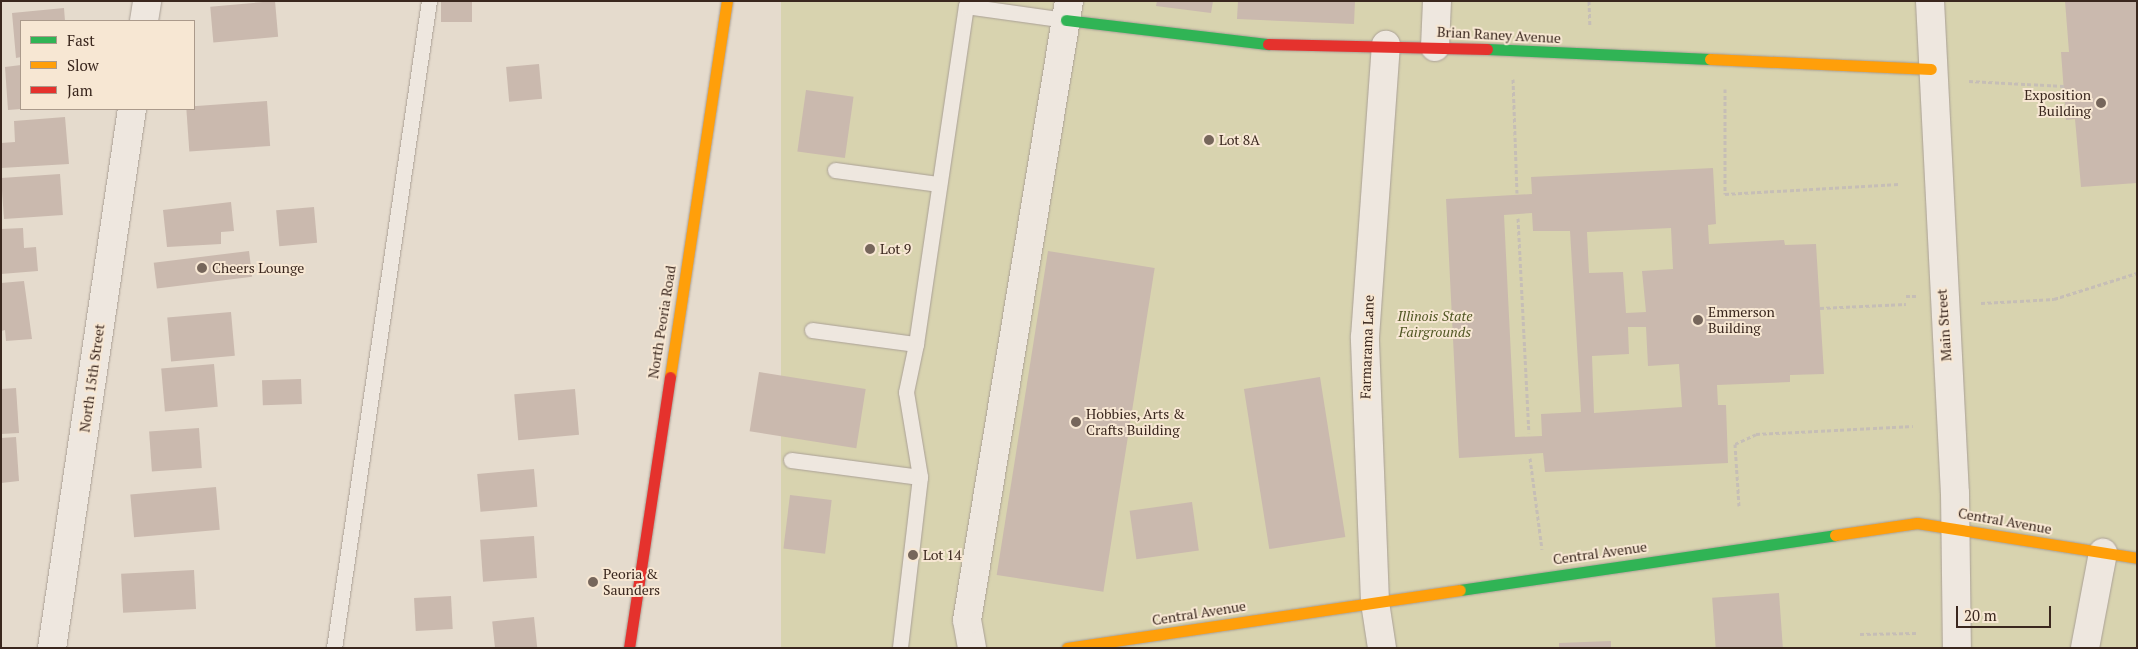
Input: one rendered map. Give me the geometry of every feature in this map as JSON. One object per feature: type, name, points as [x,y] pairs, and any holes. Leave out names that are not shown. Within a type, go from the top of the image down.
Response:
[{"type":"street","points":[[144,20],[147,1]]},
{"type":"street","name":"North Peoria Road","points":[[630,648],[727,1]]},
{"type":"street","points":[[1435,47],[1437,1]]},
{"type":"street","name":"Main Street","points":[[1930,1],[1931,69],[1956,527],[1957,648]]},
{"type":"street","points":[[972,648],[967,620],[1068,11]]},
{"type":"street","name":"Brian Raney Avenue","points":[[1068,11],[1260,44],[1386,45],[1931,69]]},
{"type":"street","name":"Farmarama Lane","points":[[1382,648],[1375,602],[1365,337],[1386,45]]},
{"type":"street","name":"North 15th Street","points":[[52,648],[132,110]]},
{"type":"street","name":"Central Avenue","points":[[1067,648],[1917,523],[1956,527],[2137,558]]},
{"type":"street","points":[[2085,648],[2103,553]]},
{"type":"lane","points":[[334,648],[429,1]]},
{"type":"lane","points":[[900,648],[920,477],[906,392],[916,344],[966,4],[1068,11]]},
{"type":"lane","points":[[835,170],[939,184]]},
{"type":"lane","points":[[812,330],[916,344]]},
{"type":"lane","points":[[791,460],[920,477]]},
{"type":"path","points":[[1588,1],[1590,30]]},
{"type":"path","points":[[1513,78],[1517,193]]},
{"type":"path","points":[[1969,81],[2064,86]]},
{"type":"path","points":[[1725,86],[1725,194],[1899,184]]},
{"type":"path","points":[[1518,218],[1529,433]]},
{"type":"path","points":[[1981,303],[2054,299],[2137,273]]},
{"type":"path","points":[[1906,296],[1917,296]]},
{"type":"path","points":[[1820,308],[1906,304]]},
{"type":"path","points":[[1739,506],[1735,444],[1756,434],[1913,426]]},
{"type":"path","points":[[1530,458],[1542,552]]},
{"type":"path","points":[[1860,634],[1916,632]]},
{"type":"green space","name":"Illinois State Fairgrounds","points":[[781,1],[2137,1],[2137,648],[781,648]]},
{"type":"building","points":[[275,1],[278,37],[213,43],[210,7]]},
{"type":"building","points":[[441,1],[472,1],[472,22],[441,22]]},
{"type":"building","points":[[1157,1],[1213,1],[1211,13],[1156,6]]},
{"type":"building","points":[[1238,1],[1355,1],[1354,24],[1237,19]]},
{"type":"building","name":"Exposition Building","points":[[2065,1],[2137,1],[2137,183],[2081,187],[2075,119],[2066,120],[2061,52],[2069,52]]},
{"type":"building","points":[[64,8],[65,20],[20,20],[20,57],[16,58],[12,13]]},
{"type":"building","points":[[539,64],[542,99],[509,102],[506,67]]},
{"type":"building","points":[[20,65],[20,109],[8,110],[5,67]]},
{"type":"building","points":[[806,90],[854,97],[845,158],[797,151]]},
{"type":"building","points":[[267,101],[270,146],[189,152],[186,110],[195,110],[195,106]]},
{"type":"building","points":[[65,117],[69,164],[1,168],[1,143],[15,142],[14,121]]},
{"type":"building","name":"Emmerson Building","points":[[1713,168],[1716,224],[1708,225],[1709,244],[1784,240],[1785,245],[1816,244],[1824,374],[1790,375],[1790,382],[1717,385],[1718,405],[1726,405],[1728,463],[1545,472],[1543,453],[1459,458],[1446,199],[1532,194],[1531,177]],"holes":[[[1532,213],[1533,231],[1570,231],[1581,412],[1541,414],[1542,436],[1515,437],[1504,215]],[[1671,228],[1673,269],[1642,271],[1646,312],[1626,313],[1623,272],[1589,273],[1587,232]],[[1628,327],[1646,327],[1648,366],[1679,364],[1682,407],[1594,413],[1592,356],[1629,354]]]},
{"type":"building","points":[[60,174],[63,215],[4,219],[1,178]]},
{"type":"building","points":[[231,202],[234,231],[221,232],[221,244],[167,247],[163,210]]},
{"type":"building","points":[[314,207],[317,243],[279,246],[276,210]]},
{"type":"building","points":[[23,228],[24,248],[36,247],[38,271],[1,274],[1,229]]},
{"type":"building","points":[[249,251],[252,277],[157,289],[154,263]]},
{"type":"building","name":"Hobbies, Arts & Crafts Building","points":[[1048,251],[1155,268],[1103,592],[997,575]]},
{"type":"building","points":[[24,281],[32,339],[6,341],[5,330],[1,331],[1,283]]},
{"type":"building","points":[[231,312],[235,356],[171,361],[167,318]]},
{"type":"building","points":[[214,364],[218,407],[165,411],[161,369]]},
{"type":"building","points":[[759,372],[866,389],[856,448],[750,431]]},
{"type":"building","points":[[1320,377],[1345,537],[1269,549],[1244,389]]},
{"type":"building","points":[[301,379],[302,404],[263,405],[262,380]]},
{"type":"building","points":[[16,388],[19,433],[1,434],[1,389]]},
{"type":"building","points":[[575,389],[579,435],[518,440],[514,394]]},
{"type":"building","points":[[199,428],[202,468],[152,471],[149,431]]},
{"type":"building","points":[[16,437],[19,481],[1,483],[1,438]]},
{"type":"building","points":[[534,469],[537,507],[481,512],[477,474]]},
{"type":"building","points":[[216,487],[220,530],[134,537],[130,494]]},
{"type":"building","points":[[790,495],[832,500],[825,554],[783,549]]},
{"type":"building","points":[[1192,502],[1199,551],[1136,559],[1130,511]]},
{"type":"building","points":[[534,536],[537,578],[483,582],[480,540]]},
{"type":"building","points":[[194,570],[196,609],[123,613],[121,574]]},
{"type":"building","points":[[1779,593],[1783,648],[1716,648],[1712,598]]},
{"type":"building","points":[[451,596],[453,629],[416,631],[414,598]]},
{"type":"building","points":[[534,617],[537,648],[495,648],[492,621]]},
{"type":"building","points":[[1611,641],[1611,648],[1559,648],[1559,643]]},
{"type":"traffic: fast","points":[[1066,20],[1268,44]]},
{"type":"traffic: fast","points":[[1487,49],[1710,59]]},
{"type":"traffic: fast","points":[[1460,590],[1835,535]]},
{"type":"traffic: slow","points":[[670,377],[727,1]]},
{"type":"traffic: slow","points":[[1710,59],[1931,69]]},
{"type":"traffic: slow","points":[[1835,535],[1917,523],[2137,558]]},
{"type":"traffic: slow","points":[[1067,648],[1460,590]]},
{"type":"traffic: jam","points":[[1268,44],[1487,49]]},
{"type":"traffic: jam","points":[[629,648],[670,377]]},
{"type":"place","name":"Exposition Building","points":[[2101,103]]},
{"type":"place","name":"Lot 8A","points":[[1209,140]]},
{"type":"place","name":"Lot 9","points":[[870,249]]},
{"type":"place","name":"Cheers Lounge","points":[[202,268]]},
{"type":"place","name":"Emmerson Building","points":[[1698,320]]},
{"type":"place","name":"Hobbies, Arts & Crafts Building","points":[[1076,422]]},
{"type":"place","name":"Lot 14","points":[[913,555]]},
{"type":"place","name":"Peoria & Saunders","points":[[593,582]]}]
